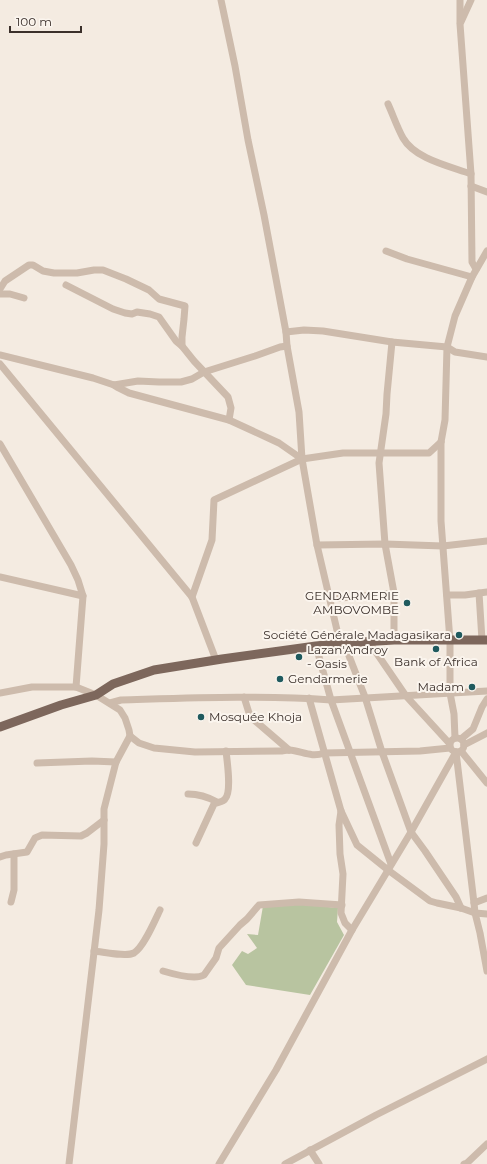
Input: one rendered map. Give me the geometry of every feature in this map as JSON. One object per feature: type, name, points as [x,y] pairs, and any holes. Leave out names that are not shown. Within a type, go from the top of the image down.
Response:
[{"type":"main road","points":[[0,727],[96,695],[113,684],[154,670],[342,643],[394,640],[485,640]]},
{"type":"street","points":[[221,0],[286,332],[299,412],[302,459],[317,545],[330,599],[342,643],[365,697],[382,752],[411,832],[456,897],[461,908]]},
{"type":"street","points":[[460,0],[460,24],[471,174],[472,262],[476,269]]},
{"type":"street","points":[[460,24],[471,0]]},
{"type":"street","points":[[388,104],[404,139],[412,150],[423,157],[471,174]]},
{"type":"street","points":[[471,186],[487,192]]},
{"type":"street","points":[[386,251],[407,259],[472,277]]},
{"type":"street","points":[[487,251],[472,277],[455,316],[447,347],[445,420],[441,442],[441,521],[450,641],[450,693],[454,714],[456,745],[475,913],[487,971]]},
{"type":"street","points":[[0,289],[5,282],[29,265],[33,265],[43,271],[54,273],[78,273],[103,270],[149,290],[159,299],[185,306],[182,346]]},
{"type":"street","points":[[66,285],[113,309],[132,314],[137,312],[150,314],[159,318],[176,341],[228,397],[231,408],[229,420]]},
{"type":"street","points":[[0,294],[10,294],[24,298]]},
{"type":"street","points":[[286,332],[304,330],[323,331],[392,342],[447,347],[455,352],[487,357]]},
{"type":"street","points":[[392,342],[386,414],[379,463],[385,544],[394,594],[394,640]]},
{"type":"street","points":[[114,385],[138,381],[181,382],[192,380],[204,372],[280,347],[288,346]]},
{"type":"street","points":[[0,355],[93,378],[114,385],[129,393],[229,420],[279,443],[302,459]]},
{"type":"street","points":[[0,364],[192,597],[216,660]]},
{"type":"street","points":[[192,597],[212,540],[214,500],[302,459],[343,453],[428,453],[441,442]]},
{"type":"street","points":[[0,444],[71,565],[78,580],[83,596],[76,687]]},
{"type":"street","points":[[317,545],[385,544],[443,546],[487,541]]},
{"type":"street","points":[[0,577],[83,596]]},
{"type":"street","points":[[447,595],[487,592]]},
{"type":"street","points":[[479,593],[485,640]]},
{"type":"street","points":[[330,599],[394,594]]},
{"type":"street","points":[[369,642],[406,696],[456,745],[487,783]]},
{"type":"street","points":[[316,646],[331,700],[351,753],[390,867]]},
{"type":"street","points":[[0,693],[32,687],[76,687],[96,695],[120,710],[125,718],[130,736],[116,762],[104,809],[104,844],[100,910],[70,1164]]},
{"type":"street","points":[[110,703],[121,700],[244,697],[309,698],[331,700],[487,691]]},
{"type":"street","points":[[244,697],[249,713],[253,719],[289,750]]},
{"type":"street","points":[[309,698],[341,811],[357,845],[390,867],[430,900],[475,913],[487,914]]},
{"type":"street","points":[[220,1164],[276,1070],[352,930],[411,832],[456,745],[472,730],[487,699]]},
{"type":"street","points":[[130,736],[139,743],[154,748],[195,752],[289,750],[318,756],[324,753],[420,751],[456,745],[487,732]]},
{"type":"street","points":[[196,843],[214,804],[225,800],[227,796],[228,785],[226,751]]},
{"type":"street","points":[[37,762],[116,762]]},
{"type":"street","points":[[188,794],[196,794],[210,798],[217,802]]},
{"type":"street","points":[[341,811],[340,854],[343,874],[341,914],[345,923],[352,930]]},
{"type":"street","points":[[0,857],[27,852],[35,838],[42,835],[81,836],[104,820]]},
{"type":"street","points":[[10,902],[14,890],[14,854]]},
{"type":"street","points":[[474,903],[487,898]]},
{"type":"street","points":[[163,971],[192,977],[201,977],[204,975],[216,958],[219,948],[259,905],[299,902],[342,905]]},
{"type":"street","points":[[94,951],[127,954],[134,953],[142,945],[160,910]]},
{"type":"street","points":[[285,1164],[376,1115],[487,1059]]},
{"type":"street","points":[[464,1164],[467,1163],[487,1144]]},
{"type":"street","points":[[310,1150],[319,1164]]},
{"type":"green space","points":[[298,904],[338,908],[337,922],[344,935],[310,995],[246,985],[232,965],[242,951],[248,954],[257,948],[247,934],[258,935],[263,906]]},
{"type":"place","name":"GENDARMERIE AMBOVOMBE","points":[[407,603]]},
{"type":"place","name":"Société Générale Madagasikara","points":[[459,635]]},
{"type":"place","name":"Bank of Africa","points":[[436,649]]},
{"type":"place","name":"Lazan'Androy - Oasis","points":[[299,657]]},
{"type":"place","name":"Gendarmerie","points":[[280,679]]},
{"type":"place","name":"Madam","points":[[472,687]]},
{"type":"place","name":"Mosquée Khoja","points":[[201,717]]}]
